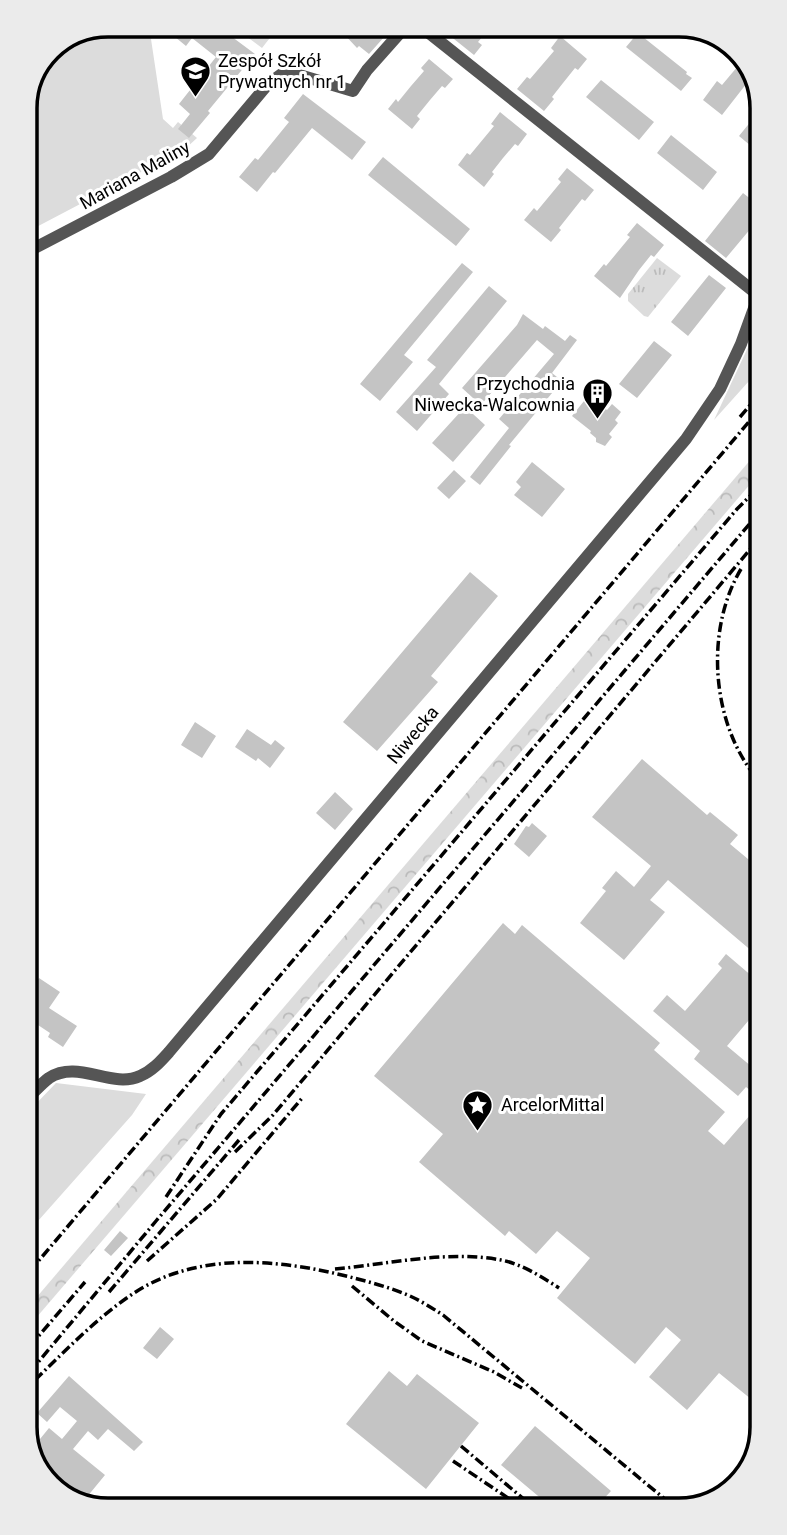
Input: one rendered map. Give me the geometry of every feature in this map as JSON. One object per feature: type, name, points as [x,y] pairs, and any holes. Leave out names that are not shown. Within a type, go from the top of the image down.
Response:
[{"type":"street","name":"Mariana Maliny","points":[[37,247],[171,177],[209,154],[268,84],[283,73],[296,74],[352,91],[396,37]]},
{"type":"street","points":[[434,37],[750,288]]},
{"type":"street","name":"Niwecka","points":[[37,1089],[48,1078],[68,1071],[124,1080],[138,1077],[152,1070],[169,1052],[686,439],[720,389],[750,319]]},
{"type":"green space","points":[[99,37],[153,37],[163,119],[173,128],[178,122],[197,138],[185,149],[37,227],[39,90],[51,65],[72,46]]},
{"type":"green space","points":[[247,37],[271,37],[262,48]]},
{"type":"green space","points":[[657,258],[681,276],[648,317],[628,301],[628,294]]},
{"type":"green space","points":[[750,343],[750,380],[714,420]]},
{"type":"green space","points":[[750,460],[750,484],[37,1317],[37,1297]]},
{"type":"green space","points":[[56,1083],[146,1094],[132,1115],[37,1222],[37,1103]]},
{"type":"building","points":[[175,37],[232,37],[255,54],[189,138],[178,129],[190,114],[179,104],[216,57],[192,38],[186,46]]},
{"type":"building","points":[[347,37],[384,37],[369,54],[359,46],[357,48]]},
{"type":"building","points":[[452,37],[482,37],[478,42],[482,45],[474,55]]},
{"type":"building","points":[[561,37],[587,59],[578,70],[575,68],[544,111],[517,89],[527,77],[530,79],[554,51],[551,48]]},
{"type":"building","points":[[634,37],[643,37],[692,78],[681,91],[626,47]]},
{"type":"building","points":[[429,59],[453,79],[445,88],[442,86],[430,100],[417,116],[420,119],[412,129],[388,109],[396,99],[398,102],[424,71],[421,68]]},
{"type":"building","points":[[737,67],[746,84],[722,115],[703,100],[717,81],[722,85]]},
{"type":"building","points":[[601,80],[654,122],[639,140],[586,97]]},
{"type":"building","points":[[303,94],[366,142],[352,160],[312,128],[257,192],[239,177],[255,158],[258,160],[289,122],[284,118]]},
{"type":"building","points":[[500,112],[527,134],[518,146],[515,144],[503,158],[484,187],[458,165],[494,126],[491,124]]},
{"type":"building","points":[[750,122],[750,145],[739,136]]},
{"type":"building","points":[[671,135],[717,172],[703,190],[657,153]]},
{"type":"building","points":[[383,157],[470,229],[456,246],[368,175]]},
{"type":"building","points":[[567,168],[594,190],[585,201],[582,199],[551,242],[524,220],[534,208],[537,211],[561,182],[558,179]]},
{"type":"building","points":[[743,193],[750,198],[750,229],[726,258],[705,241]]},
{"type":"building","points":[[637,223],[664,245],[654,257],[651,255],[620,298],[594,276],[630,237],[627,235]]},
{"type":"building","points":[[462,263],[473,272],[404,355],[413,362],[380,401],[360,384]]},
{"type":"building","points":[[709,275],[726,288],[688,336],[671,322]]},
{"type":"building","points":[[489,286],[507,301],[439,384],[449,394],[417,431],[396,412],[436,367],[427,360]]},
{"type":"building","points":[[523,314],[565,341],[570,335],[577,340],[552,373],[562,381],[480,485],[470,477],[509,428],[499,419],[554,354],[537,340],[473,414],[485,425],[453,462],[432,443],[473,398],[462,388],[517,325]]},
{"type":"building","points":[[654,341],[672,355],[637,398],[619,384]]},
{"type":"building","name":"Przychodnia Niwecka-Walcownia","points":[[588,396],[607,410],[612,404],[621,412],[615,420],[618,423],[609,434],[612,437],[605,446],[596,442],[591,431],[572,416]]},
{"type":"building","points":[[532,462],[565,489],[542,517],[514,495],[521,487],[516,482]]},
{"type":"building","points":[[454,470],[466,481],[449,499],[437,488]]},
{"type":"building","points":[[470,572],[498,596],[431,676],[438,682],[377,751],[343,722]]},
{"type":"building","points":[[195,722],[216,736],[202,758],[181,745]]},
{"type":"building","points":[[247,729],[271,745],[275,740],[285,748],[270,768],[258,758],[256,761],[235,747]]},
{"type":"building","points":[[642,759],[707,815],[710,812],[738,835],[730,844],[750,861],[750,950],[668,880],[650,900],[665,912],[624,960],[580,923],[606,891],[602,888],[616,871],[634,887],[651,866],[592,817]]},
{"type":"building","points":[[335,792],[353,809],[335,830],[316,813]]},
{"type":"building","points":[[532,823],[547,836],[529,857],[514,844],[526,826],[529,827]]},
{"type":"building","points":[[503,923],[515,934],[522,925],[660,1043],[654,1050],[725,1112],[708,1131],[724,1145],[750,1115],[750,1398],[719,1373],[687,1410],[649,1377],[681,1340],[666,1327],[635,1364],[557,1298],[590,1258],[557,1231],[536,1254],[509,1231],[505,1236],[419,1162],[443,1134],[374,1076]]},
{"type":"building","points":[[726,954],[750,974],[750,1021],[727,1046],[750,1065],[750,1090],[746,1087],[738,1096],[694,1059],[700,1051],[653,1011],[667,995],[685,1011],[722,968],[718,964]]},
{"type":"building","points":[[39,978],[60,992],[49,1008],[77,1026],[63,1047],[48,1037],[50,1033],[37,1024]]},
{"type":"building","points":[[120,1231],[128,1238],[111,1256],[104,1250]]},
{"type":"building","points":[[160,1327],[174,1339],[157,1359],[143,1348]]},
{"type":"building","points":[[389,1371],[407,1386],[417,1374],[479,1423],[426,1489],[346,1424]]},
{"type":"building","points":[[69,1376],[143,1442],[134,1451],[108,1429],[98,1440],[88,1431],[73,1449],[105,1475],[88,1495],[65,1484],[51,1470],[38,1441],[49,1428],[62,1439],[77,1421],[60,1407],[47,1422],[37,1413]]},
{"type":"building","points":[[535,1426],[611,1491],[604,1498],[540,1498],[501,1465]]},
{"type":"railway","points":[[740,417],[750,405]]},
{"type":"railway","points":[[37,1263],[750,420]]},
{"type":"railway","points":[[166,1197],[221,1114],[750,496]]},
{"type":"railway","points":[[37,1364],[750,523]]},
{"type":"railway","points":[[235,1152],[273,1115],[750,549]]},
{"type":"railway","points":[[741,569],[729,594],[721,621],[718,678],[731,734],[750,768]]},
{"type":"railway","points":[[147,1261],[217,1199],[303,1097]]},
{"type":"railway","points":[[109,1292],[239,1140]]},
{"type":"railway","points":[[335,1269],[439,1257],[481,1257],[517,1265],[559,1288]]},
{"type":"railway","points":[[37,1378],[82,1335],[131,1295],[183,1271],[240,1262],[326,1271],[396,1291],[443,1315],[664,1498]]},
{"type":"railway","points":[[37,1338],[85,1282]]},
{"type":"railway","points":[[352,1286],[422,1341],[494,1372],[522,1388]]},
{"type":"railway","points":[[461,1446],[523,1498]]},
{"type":"railway","points":[[453,1461],[508,1498]]},
{"type":"place","name":"Zespół Szkół Prywatnych nr 1","points":[[195,98]]},
{"type":"place","name":"Przychodnia Niwecka-Walcownia","points":[[598,421]]},
{"type":"place","name":"ArcelorMittal","points":[[478,1132]]}]
